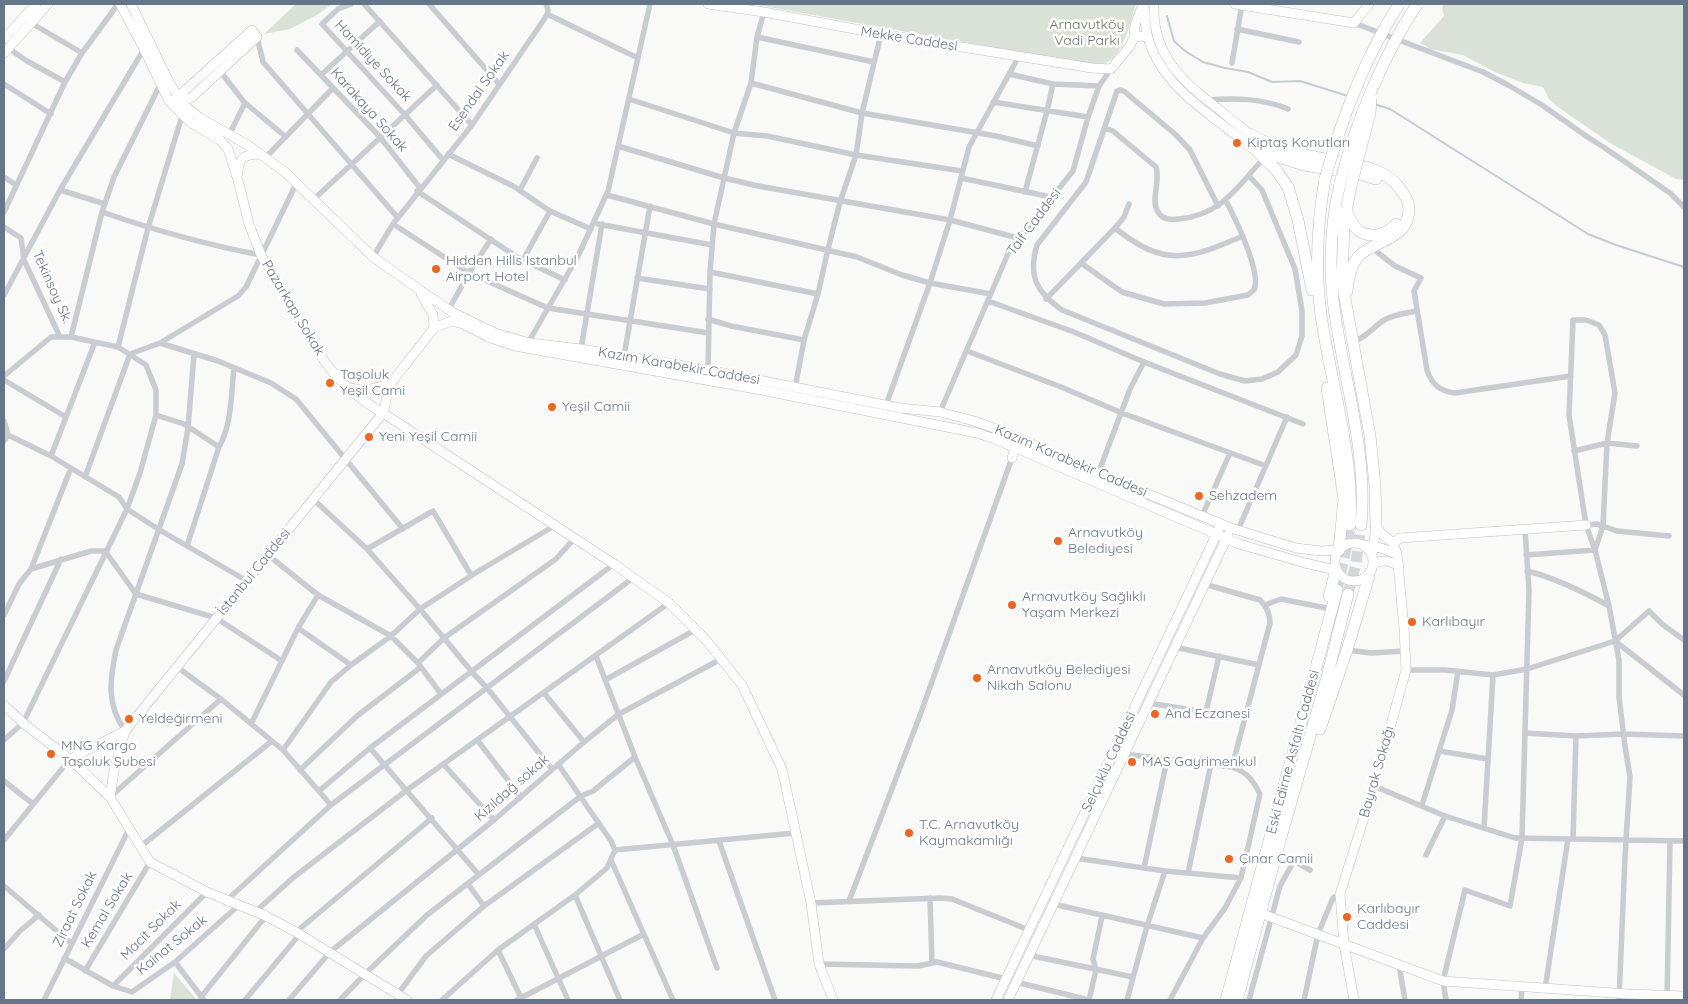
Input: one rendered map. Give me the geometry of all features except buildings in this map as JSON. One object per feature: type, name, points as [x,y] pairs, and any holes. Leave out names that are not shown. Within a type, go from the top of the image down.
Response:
[{"type":"highway","points":[[1399,4],[1376,42],[1344,117],[1325,179],[1318,222],[1316,261],[1321,315],[1350,474],[1356,525],[1363,496],[1361,460],[1332,284],[1331,242],[1334,210],[1345,185],[1356,129],[1371,88],[1416,4]]},
{"type":"highway","points":[[1248,138],[1260,154],[1278,171],[1291,194],[1312,291],[1321,315]]},
{"type":"highway","points":[[1248,138],[1313,157],[1362,166],[1384,174],[1396,182],[1405,196],[1409,208],[1404,226],[1392,238],[1360,255],[1350,274],[1346,305]]},
{"type":"highway","points":[[1260,154],[1304,165],[1372,177],[1382,182],[1396,194],[1400,201],[1402,212],[1398,222],[1390,231],[1373,234],[1359,230],[1350,219],[1346,210]]},
{"type":"highway","points":[[1345,185],[1346,210],[1342,282],[1370,436],[1375,486],[1376,525]]},
{"type":"highway","points":[[1326,346],[1327,388],[1344,499],[1339,550]]},
{"type":"highway","points":[[1289,768],[1291,734],[1336,570]]},
{"type":"highway","points":[[1296,788],[1310,756],[1347,650],[1369,576]]},
{"type":"highway","name":"Eski Edirne Asfaltı Caddesi","points":[[1226,1000],[1289,768],[1342,592],[1327,676],[1237,1000]]},
{"type":"main road","points":[[5,47],[36,4]]},
{"type":"main road","points":[[5,47],[48,4]]},
{"type":"main road","name":"Kazım Karabekir Caddesi","points":[[119,4],[144,49],[160,85],[177,101],[200,118],[246,144],[285,172],[373,256],[416,288],[474,324],[494,333],[528,342],[708,370],[886,405],[940,412],[974,421],[1018,438],[1098,474],[1234,529],[1296,548],[1321,552],[1339,550]]},
{"type":"main road","name":"Kazım Karabekir Caddesi","points":[[131,4],[169,82],[182,116],[190,123],[220,140],[228,150],[238,180]]},
{"type":"main road","name":"Mekke Caddesi","points":[[708,4],[764,12],[881,34],[1092,68],[1111,69]]},
{"type":"main road","points":[[1144,4],[1135,25],[1134,38],[1142,36],[1148,38]]},
{"type":"main road","points":[[1144,4],[1148,38],[1157,61],[1166,76],[1190,98],[1248,138]]},
{"type":"main road","points":[[1154,4],[1153,15],[1156,36],[1166,58],[1175,71],[1248,138]]},
{"type":"main road","points":[[1239,4],[1354,23],[1369,4]]},
{"type":"main road","points":[[177,101],[254,34]]},
{"type":"main road","points":[[177,101],[192,97],[220,71],[254,34]]},
{"type":"main road","name":"Taif Caddesi","points":[[1111,69],[1130,46],[1134,38]]},
{"type":"main road","points":[[238,180],[238,167],[242,157],[248,154],[263,156]]},
{"type":"main road","name":"Pazarkapı Sokak","points":[[238,180],[248,224],[261,255],[325,362],[333,372],[371,407],[614,564],[668,603],[695,630],[742,685],[782,769],[811,903],[820,964],[833,1000]]},
{"type":"main road","points":[[383,413],[386,407],[390,383],[434,328],[433,315],[425,298],[416,288]]},
{"type":"main road","name":"Kazım Karabekir Caddesi","points":[[434,328],[450,320],[463,324],[490,338],[515,346],[756,389],[960,429],[995,439],[1250,548],[1336,570]]},
{"type":"main road","points":[[350,388],[370,390],[390,383]]},
{"type":"main road","name":"İstanbul Caddesi","points":[[125,731],[383,413]]},
{"type":"main road","points":[[1012,458],[1019,450],[1018,438]]},
{"type":"main road","name":"Selçuklu Caddesi","points":[[1008,1000],[1124,754],[1136,717],[1148,703],[1204,584],[1221,536],[1222,524]]},
{"type":"main road","points":[[1376,525],[1373,554],[1369,576],[1359,582],[1354,582],[1343,578],[1336,570],[1335,560],[1339,550],[1350,543],[1363,545],[1373,554],[1380,561],[1387,561],[1398,566]]},
{"type":"main road","name":"Bayrak Sokağı","points":[[1354,1000],[1344,944],[1340,894],[1374,786],[1406,670],[1398,554],[1393,543],[1381,533],[1376,525]]},
{"type":"main road","points":[[1393,543],[1400,538],[1586,525]]},
{"type":"main road","name":"Selçuklu Caddesi","points":[[996,1000],[1065,855],[1136,717],[1221,536],[1234,529]]},
{"type":"main road","points":[[1373,554],[1398,554]]},
{"type":"main road","points":[[4,705],[23,723],[70,759],[110,797],[150,862],[207,892],[266,916],[298,933],[407,1000]]},
{"type":"main road","points":[[70,759],[125,731]]},
{"type":"main road","points":[[110,797],[114,771],[125,731]]},
{"type":"main road","points":[[1065,855],[1075,858]]},
{"type":"main road","points":[[1260,913],[1443,981],[1619,997],[1667,998],[1684,996]]},
{"type":"street","points":[[4,212],[65,82],[82,53],[119,4]]},
{"type":"street","name":"Hamidiye Sokak","points":[[351,4],[338,9],[322,24],[405,115],[443,160]]},
{"type":"street","points":[[364,4],[472,125]]},
{"type":"street","points":[[429,4],[499,84]]},
{"type":"street","points":[[546,4],[547,14],[638,58]]},
{"type":"street","points":[[528,342],[565,280],[607,194],[650,4]]},
{"type":"street","points":[[1232,63],[1239,4]]},
{"type":"street","points":[[708,370],[708,319],[714,224],[734,133],[750,83],[756,36],[764,12]]},
{"type":"street","name":"Esendal Sokak","points":[[373,256],[393,224],[472,125],[547,14]]},
{"type":"street","points":[[321,75],[380,21]]},
{"type":"street","points":[[31,23],[82,53]]},
{"type":"street","points":[[1354,23],[1483,72],[1508,85],[1542,105],[1670,193],[1684,207]]},
{"type":"street","points":[[1237,29],[1299,42]]},
{"type":"street","points":[[254,34],[263,62],[398,218]]},
{"type":"street","points":[[795,388],[804,340],[818,294],[840,202],[856,155],[862,113],[881,34]]},
{"type":"street","points":[[756,36],[874,62]]},
{"type":"street","points":[[5,47],[65,82]]},
{"type":"street","points":[[4,295],[60,190],[144,49]]},
{"type":"street","name":"Karakaya Sokak","points":[[297,50],[380,137],[419,190],[523,260],[565,280]]},
{"type":"street","points":[[886,405],[930,283],[950,220],[969,147],[1019,56]]},
{"type":"street","name":"Taif Caddesi","points":[[940,412],[1010,249],[1073,171],[1099,86],[1111,69]]},
{"type":"street","points":[[220,71],[245,103],[286,137]]},
{"type":"street","points":[[1009,74],[1053,84],[1099,86]]},
{"type":"street","points":[[750,83],[862,113],[996,136],[1038,146]]},
{"type":"street","points":[[4,84],[51,114]]},
{"type":"street","points":[[1026,192],[1053,84]]},
{"type":"street","points":[[70,337],[102,212],[114,177],[160,85]]},
{"type":"street","points":[[313,200],[437,85]]},
{"type":"street","points":[[263,156],[286,137],[333,88]]},
{"type":"street","points":[[1218,206],[1190,150],[1176,135],[1123,91],[1117,91],[1086,182],[1037,245],[1034,257],[1037,285],[1046,299],[1062,310],[1220,374],[1245,381],[1262,379],[1278,372],[1296,355],[1302,336],[1302,311],[1295,269],[1282,234],[1262,190],[1249,176]]},
{"type":"street","points":[[629,99],[734,133],[767,136],[856,155],[962,171]]},
{"type":"street","points":[[1206,100],[1240,99],[1273,103],[1288,109]]},
{"type":"street","points":[[993,102],[1088,117]]},
{"type":"street","points":[[229,135],[245,103]]},
{"type":"street","points":[[118,347],[148,228],[182,116]]},
{"type":"street","points":[[1105,128],[1113,131],[1156,167],[1155,204],[1158,213],[1162,217],[1171,220],[1210,211],[1218,206],[1249,176],[1260,154]]},
{"type":"street","points":[[618,146],[724,178],[758,186],[950,220],[1018,238]]},
{"type":"street","points":[[448,154],[520,190],[550,211],[592,226],[602,224],[712,245]]},
{"type":"street","points":[[520,190],[537,158]]},
{"type":"street","points":[[4,178],[16,184]]},
{"type":"street","points":[[961,178],[1051,197]]},
{"type":"street","points":[[85,477],[130,354],[160,343],[238,296],[246,287],[296,184]]},
{"type":"street","points":[[60,190],[105,204]]},
{"type":"street","points":[[607,194],[714,224],[828,249],[857,257],[902,275],[930,283],[991,294]]},
{"type":"street","points":[[1080,263],[1122,292],[1164,304],[1204,303],[1248,295],[1254,290],[1256,279],[1243,236],[1226,200]]},
{"type":"street","points":[[1046,299],[1124,218],[1129,204]]},
{"type":"street","points":[[624,356],[650,206]]},
{"type":"street","points":[[523,260],[550,211]]},
{"type":"street","points":[[102,212],[148,228],[261,255]]},
{"type":"street","points":[[393,224],[469,273],[548,308],[709,332]]},
{"type":"street","points":[[581,349],[602,224]]},
{"type":"street","name":"Tekinsoy Sk.","points":[[4,227],[21,238],[24,260],[60,337]]},
{"type":"street","points":[[1115,228],[1134,243],[1149,250],[1179,256],[1211,250],[1243,236]]},
{"type":"street","points":[[449,309],[491,239]]},
{"type":"street","points":[[1372,248],[1395,266],[1421,278],[1414,291],[1430,378],[1435,385],[1445,392],[1455,393],[1571,376]]},
{"type":"street","points":[[710,272],[818,294]]},
{"type":"street","points":[[638,278],[710,289]]},
{"type":"street","points":[[988,301],[1074,332],[1144,362],[1303,424]]},
{"type":"street","points":[[1353,342],[1369,334],[1384,320],[1396,315],[1417,311]]},
{"type":"street","points":[[708,319],[731,326],[804,340]]},
{"type":"street","points":[[1595,550],[1603,526],[1606,443],[1615,393],[1605,335],[1599,325],[1586,320],[1573,320],[1569,415],[1586,525],[1595,550],[1609,606],[1619,660],[1619,697],[1630,777],[1619,997]]},
{"type":"street","points":[[4,376],[51,337],[70,337],[118,347],[130,354],[146,366],[156,390],[156,415],[140,473],[127,509],[23,723],[4,740]]},
{"type":"street","points":[[51,456],[95,342]]},
{"type":"street","points":[[160,343],[234,368],[271,383],[296,400],[403,529]]},
{"type":"street","points":[[967,351],[1122,413],[1266,466]]},
{"type":"street","points":[[125,731],[116,719],[110,678],[116,650],[182,464],[188,428],[194,354]]},
{"type":"street","points":[[1098,474],[1130,389],[1144,362]]},
{"type":"street","points":[[186,546],[224,437],[228,420],[234,368]]},
{"type":"street","points":[[4,380],[66,418]]},
{"type":"street","points":[[156,415],[184,424],[219,447]]},
{"type":"street","points":[[1234,529],[1266,466],[1287,418]]},
{"type":"street","points":[[4,421],[8,435],[51,456],[119,497],[127,509],[246,581]]},
{"type":"street","points":[[4,441],[8,435]]},
{"type":"street","points":[[1574,451],[1606,443],[1638,446]]},
{"type":"street","points":[[1202,516],[1230,453]]},
{"type":"street","points":[[849,901],[919,718],[1012,458]]},
{"type":"street","points":[[4,615],[19,584],[31,569],[71,468]]},
{"type":"street","points":[[313,499],[367,549],[420,609],[472,672],[488,688],[552,770]]},
{"type":"street","points":[[367,549],[433,511],[471,575]]},
{"type":"street","points":[[1586,525],[1597,524],[1617,531],[1669,536]]},
{"type":"street","points":[[283,750],[331,682],[351,665],[390,636],[420,609],[471,575],[554,526]]},
{"type":"street","points":[[1446,1000],[1443,981],[1465,890],[1510,906],[1522,838],[1529,590],[1525,529]]},
{"type":"street","points":[[300,770],[357,716],[419,665],[444,638],[556,559],[574,539]]},
{"type":"street","points":[[1526,554],[1595,550]]},
{"type":"street","points":[[31,569],[91,551],[105,552],[136,594],[216,618],[282,661]]},
{"type":"street","points":[[268,555],[318,596],[390,636],[419,665],[441,694]]},
{"type":"street","points":[[4,681],[61,559]]},
{"type":"street","points":[[319,791],[370,748],[614,564]]},
{"type":"street","points":[[1527,571],[1548,576],[1568,584],[1609,606]]},
{"type":"street","points":[[227,900],[331,805],[633,578]]},
{"type":"street","points":[[1204,584],[1260,600],[1265,605],[1270,623],[1232,767]]},
{"type":"street","points":[[251,724],[298,628],[318,596]]},
{"type":"street","points":[[1265,605],[1281,599],[1326,608]]},
{"type":"street","points":[[255,912],[294,877],[407,790],[478,741],[668,603]]},
{"type":"street","points":[[1406,670],[1493,675],[1527,669],[1615,641],[1650,611],[1662,624],[1684,640]]},
{"type":"street","points":[[298,628],[351,665]]},
{"type":"street","points":[[606,680],[695,630]]},
{"type":"street","points":[[1615,641],[1684,696]]},
{"type":"street","points":[[1174,647],[1259,665]]},
{"type":"street","points":[[1347,650],[1371,653],[1405,651]]},
{"type":"street","points":[[596,656],[635,757],[673,845],[717,968]]},
{"type":"street","points":[[1206,712],[1219,656]]},
{"type":"street","name":"Kızıldağ sokak","points":[[289,1000],[330,952],[459,850],[619,714],[721,659]]},
{"type":"street","points":[[177,667],[221,699],[283,750],[331,805]]},
{"type":"street","points":[[1422,806],[1452,710],[1458,672]]},
{"type":"street","points":[[1484,828],[1493,675]]},
{"type":"street","points":[[544,693],[584,742]]},
{"type":"street","points":[[110,797],[221,699]]},
{"type":"street","points":[[1148,703],[1206,712],[1246,715]]},
{"type":"street","points":[[1525,733],[1576,736],[1623,734],[1684,736]]},
{"type":"street","points":[[1545,989],[1571,838],[1576,736]]},
{"type":"street","points":[[140,847],[272,741]]},
{"type":"street","points":[[478,741],[521,797]]},
{"type":"street","points":[[370,748],[479,875]]},
{"type":"street","points":[[1439,751],[1488,759]]},
{"type":"street","points":[[1124,754],[1232,767],[1244,772],[1254,782],[1260,794],[1241,878],[1225,908],[1203,938],[1170,1000]]},
{"type":"street","points":[[340,1000],[426,915],[581,796],[593,791],[635,757]]},
{"type":"street","points":[[4,840],[70,759]]},
{"type":"street","points":[[1144,868],[1167,760]]},
{"type":"street","points":[[444,764],[494,820]]},
{"type":"street","points":[[442,1000],[498,950],[574,895],[607,868],[611,860],[615,850],[611,841],[558,764]]},
{"type":"street","points":[[1188,873],[1210,764]]},
{"type":"street","points":[[4,781],[33,804]]},
{"type":"street","points":[[1374,786],[1445,816],[1515,838],[1684,840]]},
{"type":"street","points":[[1426,855],[1445,816]]},
{"type":"street","points":[[245,1000],[298,933],[432,818]]},
{"type":"street","points":[[398,994],[426,956],[484,906],[599,823]]},
{"type":"street","name":"Ziraat Sokak","points":[[44,1000],[129,829]]},
{"type":"street","points":[[615,850],[795,834]]},
{"type":"street","points":[[719,840],[775,1000]]},
{"type":"street","points":[[1667,998],[1670,841]]},
{"type":"street","points":[[1075,858],[1165,871],[1241,878]]},
{"type":"street","points":[[611,860],[673,1000]]},
{"type":"street","points":[[1249,1000],[1280,886],[1294,861],[1310,870]]},
{"type":"street","name":"Kemal Sokak","points":[[86,971],[150,862]]},
{"type":"street","points":[[1127,1000],[1147,926],[1165,871]]},
{"type":"street","points":[[468,884],[484,906]]},
{"type":"street","points":[[5,889],[71,943]]},
{"type":"street","name":"Macit Sokak","points":[[113,986],[207,892]]},
{"type":"street","points":[[1304,1000],[1318,934],[1333,898],[1340,894]]},
{"type":"street","points":[[574,895],[620,1000]]},
{"type":"street","points":[[930,898],[932,963]]},
{"type":"street","points":[[811,903],[930,898],[952,899],[1029,930]]},
{"type":"street","points":[[1053,904],[1203,938]]},
{"type":"street","name":"Kainat Sokak","points":[[64,958],[113,986],[132,992],[174,962],[239,905]]},
{"type":"street","points":[[4,949],[39,915]]},
{"type":"street","points":[[174,962],[203,998],[266,916]]},
{"type":"street","points":[[1016,982],[1089,1000],[1096,970],[1093,958],[1102,916]]},
{"type":"street","points":[[534,924],[568,1000]]},
{"type":"street","points":[[498,950],[520,999],[644,934]]},
{"type":"street","points":[[1028,955],[1133,977]]},
{"type":"street","points":[[820,964],[918,966],[937,962],[1006,979]]},
{"type":"street","points":[[1400,965],[1405,1000]]},
{"type":"street","points":[[1521,1000],[1522,988]]},
{"type":"street","points":[[1059,1000],[1060,993]]},
{"type":"green space","points":[[296,4],[332,4],[317,15],[290,29],[264,34]]},
{"type":"green space","name":"Arnavutköy Vadi Parkı","points":[[752,4],[1136,4],[1129,28],[1117,54],[1105,63],[1096,64],[1080,63]]},
{"type":"green space","points":[[1443,4],[1684,4],[1684,180],[1676,179],[1610,143],[1558,107],[1549,99],[1543,87],[1523,83],[1495,72],[1463,55],[1430,49],[1420,43],[1444,16]]},
{"type":"green space","points":[[174,973],[197,1000],[170,1000]]},
{"type":"waterway","points":[[1167,16],[1174,41],[1185,51],[1203,62],[1248,72],[1272,82],[1300,81],[1348,96]]},
{"type":"waterway","points":[[1374,104],[1390,109],[1588,234],[1684,267]]},
{"type":"tunnel","points":[[1337,590],[1350,525]]},
{"type":"tunnel","points":[[1348,594],[1356,563],[1361,525]]},
{"type":"place","name":"Kiptaş Konutları","points":[[1237,143]]},
{"type":"place","name":"Hidden Hills Istanbul Airport Hotel","points":[[436,269]]},
{"type":"place","name":"Taşoluk Yeşil Cami","points":[[330,383]]},
{"type":"place","name":"Yeşil Camii","points":[[552,407]]},
{"type":"place","name":"Yeni Yeşil Camii","points":[[369,437]]},
{"type":"place","name":"Sehzadem","points":[[1199,496]]},
{"type":"place","name":"Arnavutköy Belediyesi","points":[[1058,541]]},
{"type":"place","name":"Arnavutköy Sağlıklı Yaşam Merkezi","points":[[1012,605]]},
{"type":"place","name":"Karlıbayır","points":[[1412,622]]},
{"type":"place","name":"Arnavutköy Belediyesi Nikah Salonu","points":[[977,678]]},
{"type":"place","name":"And Eczanesi","points":[[1155,714]]},
{"type":"place","name":"Yeldeğirmeni","points":[[129,719]]},
{"type":"place","name":"MNG Kargo Taşoluk Şubesi","points":[[51,754]]},
{"type":"place","name":"MAS Gayrimenkul","points":[[1132,762]]},
{"type":"place","name":"T.C. Arnavutköy Kaymakamlığı","points":[[909,833]]},
{"type":"place","name":"Çınar Camii","points":[[1229,859]]},
{"type":"place","name":"Karlıbayır Caddesi","points":[[1347,917]]}]
